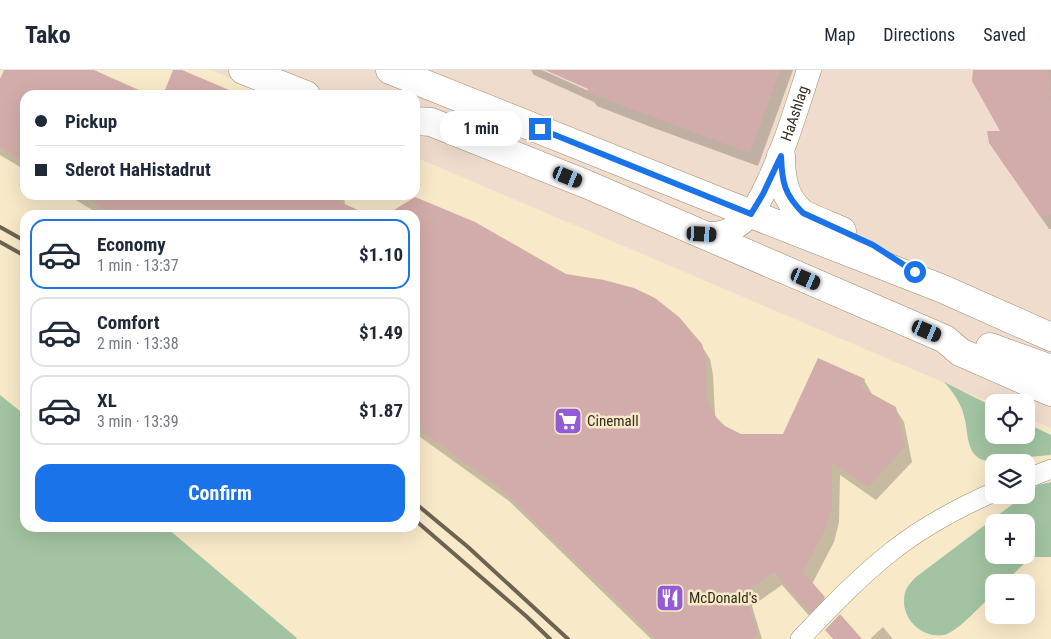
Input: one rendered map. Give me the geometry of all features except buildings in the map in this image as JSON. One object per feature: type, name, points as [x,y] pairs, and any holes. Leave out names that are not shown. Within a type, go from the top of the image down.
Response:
[{"type":"highway","points":[[243,70],[293,90]]},
{"type":"highway","points":[[390,70],[943,289],[1051,337]]},
{"type":"highway","points":[[420,121],[431,122],[586,184],[945,338],[961,338],[1006,352],[1047,385]]},
{"type":"highway","points":[[781,156],[781,169],[785,189],[794,204],[803,213],[873,245],[943,289]]},
{"type":"street","name":"HaAshlag","points":[[702,234],[713,235],[726,232],[751,214],[781,156],[809,70]]},
{"type":"street","points":[[1035,475],[1051,469]]},
{"type":"street","points":[[800,639],[855,584],[891,552],[938,521],[985,497]]},
{"type":"shaded area","points":[[211,70],[1051,70],[1051,428],[1035,422],[1035,394],[985,394],[985,400],[420,159],[420,90],[258,90]]},
{"type":"green space","points":[[944,382],[985,402],[985,444],[1035,444],[1035,427],[1051,435],[1051,454],[1035,456],[1035,454],[985,454],[985,460],[981,459],[975,455],[969,444],[963,411]]},
{"type":"green space","points":[[0,395],[20,411],[20,532],[172,532],[298,639],[0,639]]},
{"type":"green space","points":[[1051,482],[1051,557],[1035,557],[1035,514],[1000,514],[1013,504],[1035,504],[1035,487]]},
{"type":"green space","points":[[985,525],[985,564],[1024,564],[1013,574],[985,574],[985,602],[963,623],[944,635],[935,635],[920,630],[908,617],[904,602],[905,593],[916,577]]},
{"type":"railway","points":[[0,227],[20,238]]},
{"type":"railway","points":[[0,242],[20,253]]},
{"type":"railway","points":[[420,507],[468,547],[568,639]]},
{"type":"railway","points":[[420,524],[550,639]]},
{"type":"place","name":"Cinemall","points":[[568,421]]},
{"type":"place","name":"McDonald's","points":[[670,598]]},
{"type":"route","points":[[540,129],[751,214],[781,156],[782,178],[785,189],[794,204],[803,213],[873,245],[915,272]]}]
